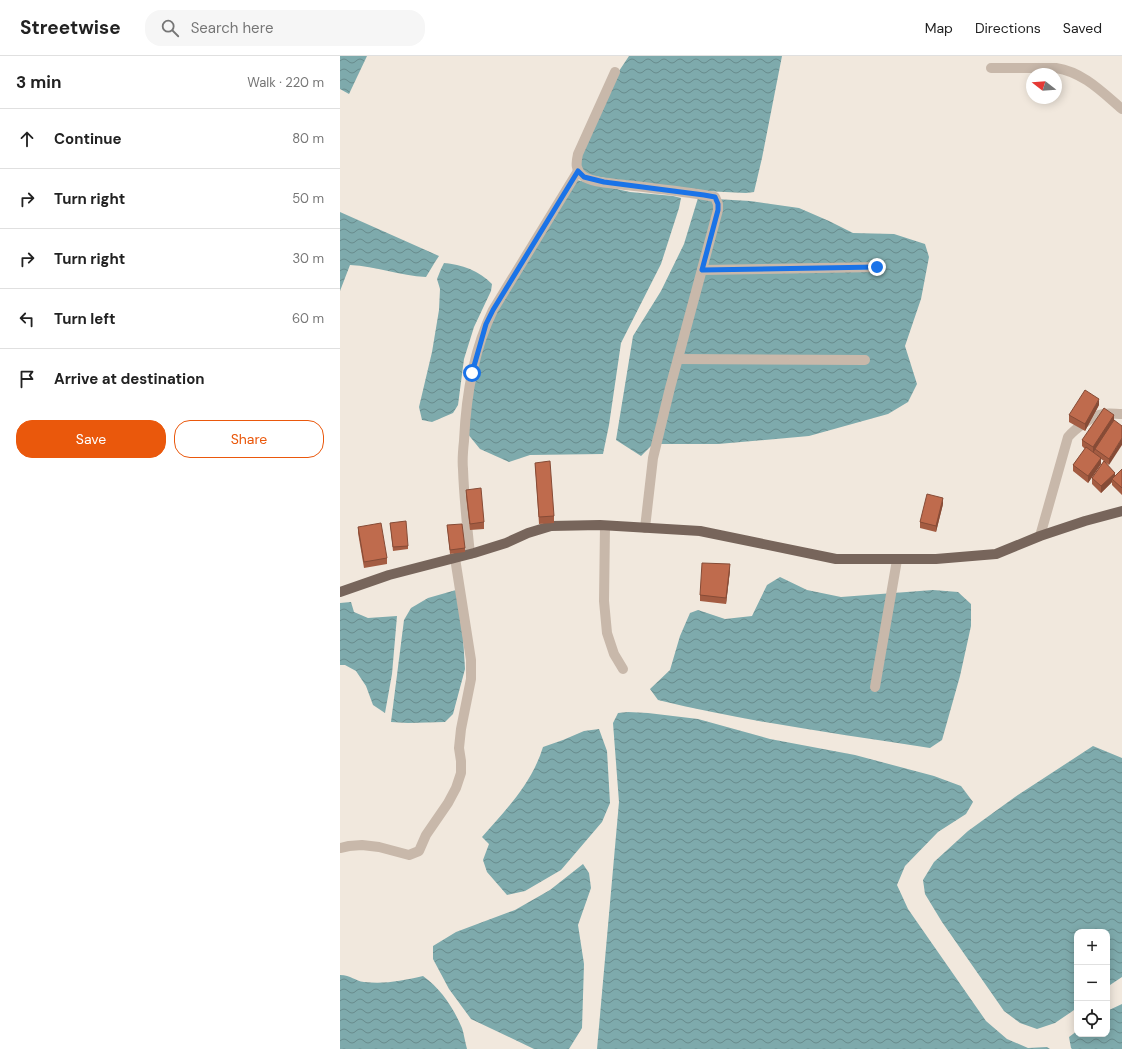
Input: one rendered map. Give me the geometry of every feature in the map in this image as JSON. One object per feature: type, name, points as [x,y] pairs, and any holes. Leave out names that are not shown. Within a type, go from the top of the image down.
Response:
[{"type":"main road","points":[[340,592],[389,575],[506,543],[551,526],[605,526],[700,531],[836,559],[936,559],[996,554],[1085,520],[1122,511]]},
{"type":"street","points":[[991,68],[1067,69],[1078,74],[1094,85],[1122,108]]},
{"type":"street","points":[[615,72],[578,154],[576,165],[578,171],[584,177],[604,182],[715,197],[718,204],[718,210],[653,458],[645,528]]},
{"type":"street","points":[[470,554],[463,467],[465,417],[476,356],[486,324],[493,310],[578,171]]},
{"type":"street","points":[[702,270],[877,267]]},
{"type":"street","points":[[678,359],[865,360]]},
{"type":"street","points":[[1040,536],[1068,437],[1073,431],[1083,424],[1101,414],[1122,414]]},
{"type":"street","points":[[605,526],[604,601],[607,633],[614,654],[623,670]]},
{"type":"street","points":[[340,848],[362,845],[379,847],[409,855],[419,851],[426,835],[456,788],[461,773],[459,748],[460,729],[468,699],[471,660],[454,558]]},
{"type":"street","points":[[875,687],[896,560]]},
{"type":"water","points":[[340,56],[367,56],[349,94],[340,89]]},
{"type":"water","points":[[629,56],[782,56],[754,192],[688,192],[582,174],[579,159],[617,74]]},
{"type":"water","points":[[577,180],[630,192],[681,198],[679,208],[661,264],[621,343],[609,425],[603,454],[530,455],[509,462],[480,449],[467,433],[471,391],[491,317]]},
{"type":"water","points":[[698,198],[750,201],[799,208],[853,233],[894,234],[925,244],[929,257],[921,299],[905,346],[917,384],[908,402],[888,414],[809,436],[718,444],[653,444],[641,456],[616,440],[633,336],[661,291],[684,244]]},
{"type":"water","points":[[340,212],[439,256],[426,277],[350,265],[340,291]]},
{"type":"water","points":[[444,263],[470,269],[482,275],[492,284],[491,291],[474,327],[464,359],[458,405],[453,413],[432,422],[422,420],[419,407],[432,352],[439,310],[440,289],[437,279]]},
{"type":"water","points":[[780,577],[807,590],[841,597],[933,590],[958,592],[971,604],[971,626],[960,676],[942,740],[930,748],[726,715],[658,700],[650,689],[670,670],[680,636],[690,613],[698,610],[725,619],[752,616],[767,585]]},
{"type":"water","points":[[456,590],[463,637],[465,669],[453,714],[445,722],[391,722],[404,620],[411,608],[428,598]]},
{"type":"water","points":[[351,602],[354,612],[368,618],[397,616],[392,674],[385,713],[373,705],[366,686],[356,671],[345,665],[340,665],[340,603]]},
{"type":"water","points":[[628,712],[698,719],[770,739],[855,755],[934,776],[961,786],[973,802],[966,814],[938,832],[905,866],[897,885],[908,909],[986,1021],[1007,1039],[1028,1048],[1047,1047],[1050,1049],[597,1049],[619,802],[613,723],[618,713]]},
{"type":"water","points":[[599,729],[607,751],[610,803],[602,822],[561,870],[525,891],[507,895],[487,872],[483,860],[489,844],[482,837],[509,806],[525,784],[543,747],[584,731]]},
{"type":"water","points":[[1093,746],[1122,758],[1122,977],[1110,985],[1110,929],[1074,929],[1074,1010],[1055,1023],[1037,1029],[1020,1023],[1004,1011],[942,922],[925,894],[923,880],[934,862],[968,831],[1015,797]]},
{"type":"water","points":[[583,864],[589,873],[591,888],[578,925],[584,964],[582,1028],[569,1049],[534,1049],[471,1019],[449,989],[433,959],[433,946],[456,932],[515,910],[550,890]]},
{"type":"water","points":[[340,975],[372,983],[394,982],[423,976],[441,993],[455,1013],[462,1028],[467,1049],[340,1049]]},
{"type":"water","points":[[1122,1004],[1122,1049],[1072,1049],[1069,1037],[1074,1033],[1074,1037],[1110,1037],[1110,1010]]},
{"type":"building","points":[[1085,390],[1099,399],[1085,424],[1069,415]]},
{"type":"building","points":[[1104,408],[1114,415],[1093,447],[1082,440]]},
{"type":"building","points":[[1114,420],[1122,426],[1122,438],[1109,459],[1095,449]]},
{"type":"building","points":[[1086,447],[1101,458],[1088,476],[1073,465]]},
{"type":"building","points":[[550,461],[554,516],[539,517],[535,463]]},
{"type":"building","points":[[1104,461],[1115,473],[1101,486],[1092,478]]},
{"type":"building","points":[[1122,469],[1122,488],[1112,479]]},
{"type":"building","points":[[481,488],[484,522],[470,524],[466,490]]},
{"type":"building","points":[[927,494],[943,498],[936,526],[920,522]]},
{"type":"building","points":[[406,521],[408,546],[393,547],[390,523]]},
{"type":"building","points":[[381,523],[387,558],[364,562],[358,527]]},
{"type":"building","points":[[462,524],[465,548],[450,550],[447,525]]},
{"type":"building","points":[[702,563],[730,564],[726,598],[700,595]]},
{"type":"route","points":[[472,373],[486,324],[493,310],[578,171],[584,177],[592,180],[715,197],[718,204],[718,210],[702,270],[877,267]]}]
